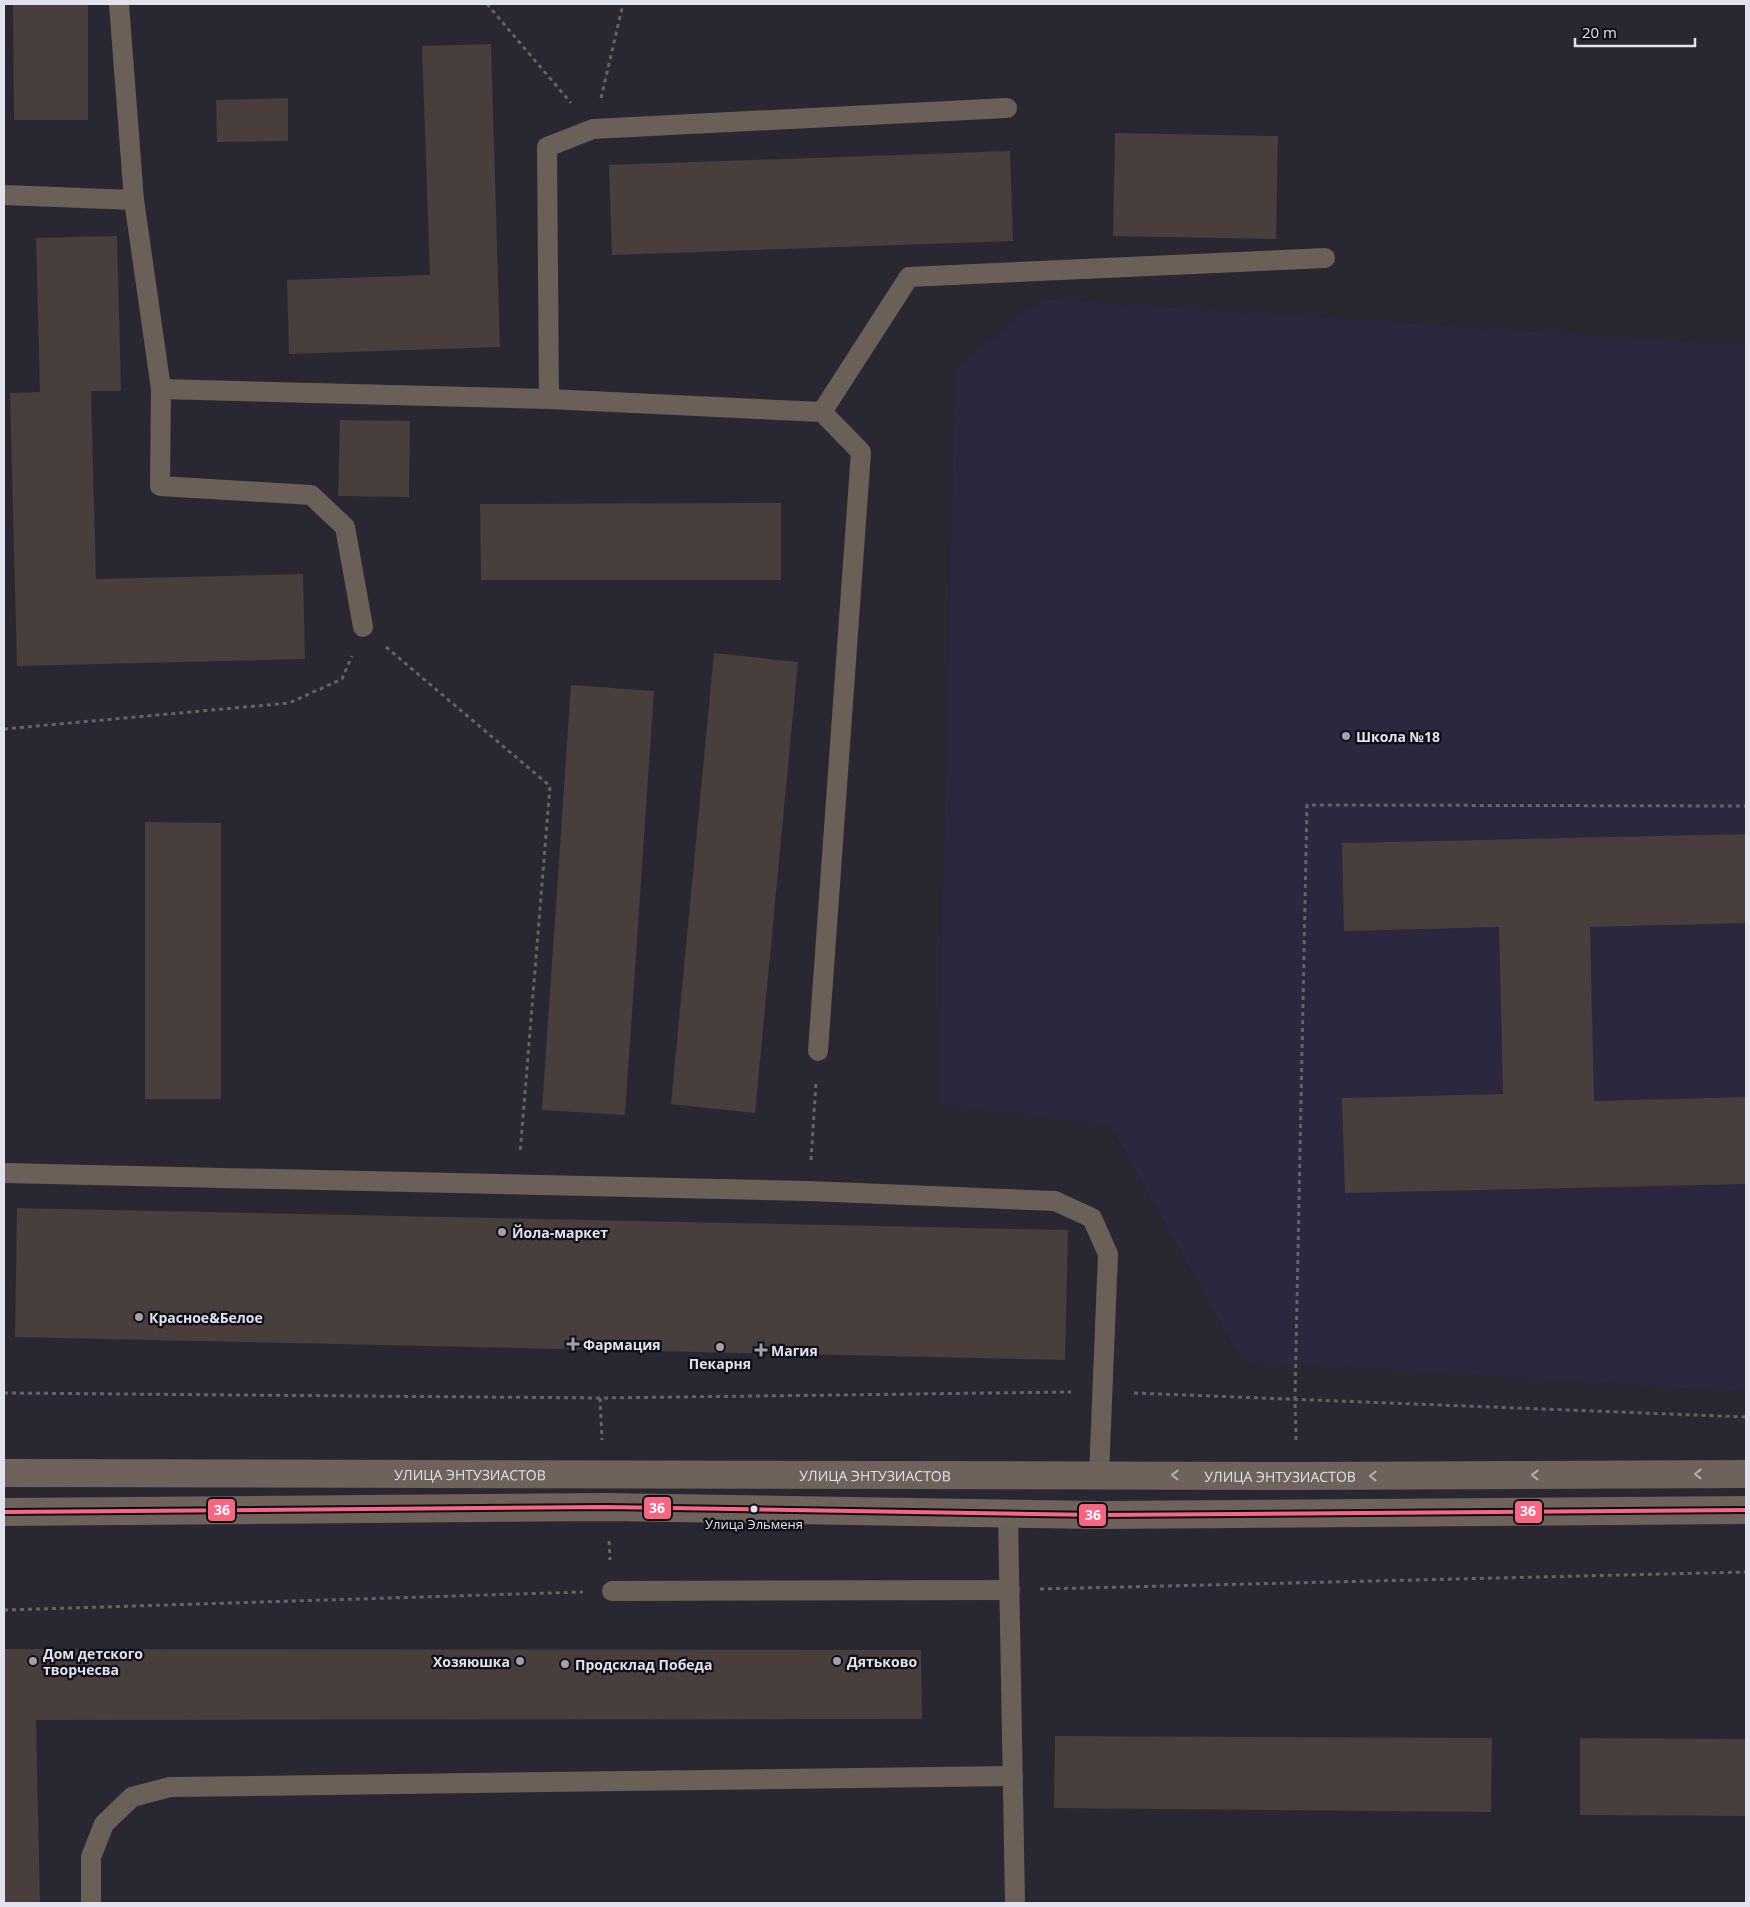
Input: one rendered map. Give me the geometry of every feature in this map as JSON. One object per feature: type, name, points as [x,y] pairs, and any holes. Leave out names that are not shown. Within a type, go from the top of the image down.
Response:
[{"type":"main road","name":"УЛИЦА ЭНТУЗИАСТОВ","points":[[4,1473],[1746,1474]]},
{"type":"main road","points":[[1008,1474],[1008,1514]]},
{"type":"main road","points":[[1098,1515],[1099,1475]]},
{"type":"main road","points":[[4,1512],[606,1507],[1098,1515],[1746,1510]]},
{"type":"lane","points":[[119,4],[134,200],[161,390],[160,486],[311,495],[345,527],[363,627]]},
{"type":"lane","points":[[548,399],[547,147],[593,129],[1007,108]]},
{"type":"lane","points":[[4,195],[134,200]]},
{"type":"lane","points":[[822,412],[909,277],[1326,258]]},
{"type":"lane","points":[[161,390],[548,399],[822,412],[861,452],[818,1051]]},
{"type":"lane","points":[[4,1173],[809,1191],[1054,1201],[1092,1218],[1108,1254],[1099,1475]]},
{"type":"lane","points":[[1008,1514],[1015,1903]]},
{"type":"lane","points":[[612,1591],[1010,1590]]},
{"type":"lane","points":[[91,1903],[91,1857],[104,1824],[132,1797],[170,1787],[1013,1776]]},
{"type":"path","points":[[487,4],[593,129]]},
{"type":"path","points":[[593,129],[623,4]]},
{"type":"path","points":[[4,729],[289,703],[342,679],[363,627],[550,786],[517,1185]]},
{"type":"path","points":[[1296,1445],[1295,1399],[1307,805],[1746,806]]},
{"type":"path","points":[[809,1191],[818,1051]]},
{"type":"path","points":[[4,1393],[600,1398],[1103,1392],[1746,1417]]},
{"type":"path","points":[[600,1398],[602,1443]]},
{"type":"path","points":[[1010,1590],[1746,1572]]},
{"type":"path","points":[[4,1610],[612,1591]]},
{"type":"shaded area","name":"Школа №18","points":[[1042,299],[1746,346],[1746,1392],[1242,1361],[1110,1125],[938,1104],[955,368]]},
{"type":"building","points":[[13,4],[88,4],[88,120],[14,120]]},
{"type":"building","points":[[491,44],[500,347],[289,354],[287,280],[430,275],[422,46]]},
{"type":"building","points":[[288,98],[288,141],[217,142],[216,100]]},
{"type":"building","points":[[1115,133],[1278,136],[1276,239],[1113,236]]},
{"type":"building","points":[[1010,151],[1013,241],[612,255],[609,165]]},
{"type":"building","points":[[117,236],[121,391],[91,391],[96,579],[303,574],[305,659],[17,666],[10,393],[40,392],[36,238]]},
{"type":"building","points":[[340,420],[410,421],[409,497],[338,496]]},
{"type":"building","points":[[781,503],[781,580],[481,580],[480,504]]},
{"type":"building","points":[[714,653],[798,662],[755,1113],[671,1104]]},
{"type":"building","points":[[571,685],[654,691],[625,1115],[542,1110]]},
{"type":"building","points":[[145,822],[221,823],[221,1099],[145,1099]]},
{"type":"building","points":[[1746,834],[1746,923],[1590,927],[1594,1101],[1746,1097],[1746,1184],[1345,1193],[1342,1098],[1503,1094],[1499,927],[1344,931],[1342,843]]},
{"type":"building","points":[[17,1208],[1068,1230],[1065,1360],[15,1337]]},
{"type":"building","points":[[4,1649],[921,1650],[922,1719],[36,1720],[40,1903],[4,1903]]},
{"type":"building","points":[[1055,1736],[1492,1738],[1491,1812],[1054,1808]]},
{"type":"building","points":[[1580,1738],[1746,1739],[1746,1816],[1580,1815]]},
{"type":"transit line","name":"36","points":[[4,1512],[606,1507],[1098,1515],[1746,1510]]},
{"type":"place","name":"Школа №18","points":[[1346,736]]},
{"type":"place","name":"Йола-маркет","points":[[502,1232]]},
{"type":"place","name":"Красное&Белое","points":[[139,1317]]},
{"type":"place","name":"Фармация","points":[[573,1344]]},
{"type":"place","name":"Пекарня","points":[[720,1347]]},
{"type":"place","name":"Магия","points":[[761,1350]]},
{"type":"place","name":"Улица Эльменя","points":[[754,1509]]},
{"type":"place","name":"Дом детского творчесва","points":[[33,1661]]},
{"type":"place","name":"Хозяюшка","points":[[520,1661]]},
{"type":"place","name":"Дятьково","points":[[837,1661]]},
{"type":"place","name":"Продсклад Победа","points":[[565,1664]]}]
